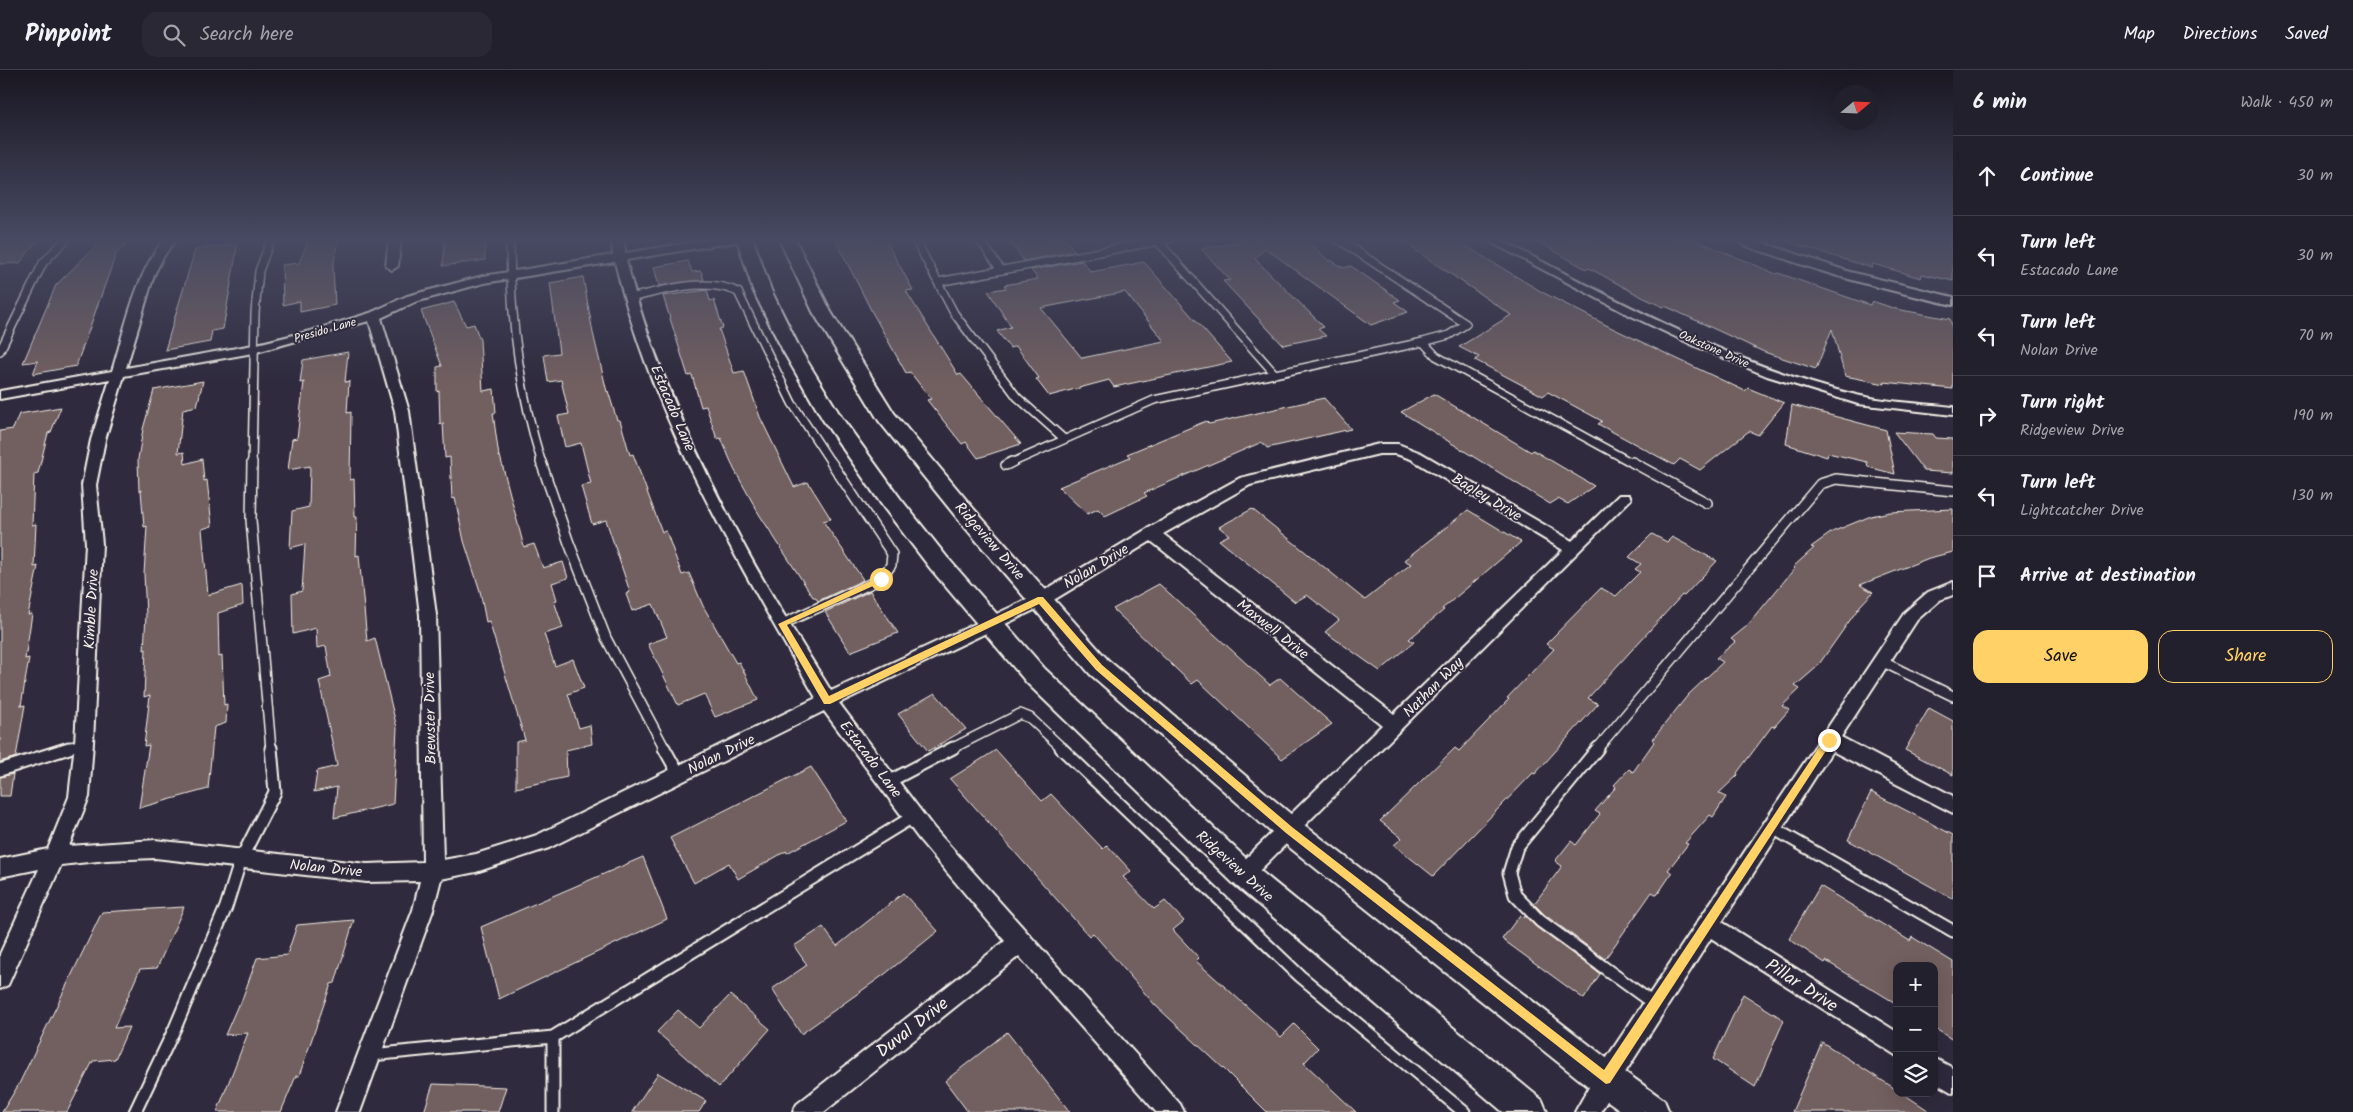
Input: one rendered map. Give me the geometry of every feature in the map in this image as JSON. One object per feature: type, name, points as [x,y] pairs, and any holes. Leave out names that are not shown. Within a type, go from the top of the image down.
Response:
[{"type":"main road","name":"Ridgeview Drive","points":[[761,288],[792,351],[833,420],[897,510],[1036,676],[1243,874],[1530,1112]]},
{"type":"main road","name":"Ridgeview Drive","points":[[810,288],[822,312],[886,417],[1099,667],[1289,830],[1606,1079],[1652,1112]]},
{"type":"street","name":"Kimble Drive","points":[[0,978],[55,857],[79,797],[84,743],[94,544],[89,485],[98,440],[116,374],[144,288]]},
{"type":"street","name":"Presido Lane","points":[[0,395],[253,349],[318,333],[374,316],[411,299],[452,288]]},
{"type":"street","name":"Estacado Lane","points":[[627,288],[675,419],[732,538],[827,701],[914,816],[1020,942],[1172,1112]]},
{"type":"street","name":"Oakstone Drive","points":[[1584,288],[1713,350],[1811,387],[1869,402],[1953,411]]},
{"type":"street","points":[[1893,288],[1953,301]]},
{"type":"street","name":"Brewster Drive","points":[[348,1112],[371,1055],[423,910],[433,871],[428,615],[402,411],[374,316]]},
{"type":"street","name":"Nolan Drive","points":[[0,868],[55,857],[107,851],[155,849],[367,873],[433,871],[476,863],[542,842],[827,701],[1040,600],[1152,533],[1245,482],[1379,449],[1398,449]]},
{"type":"street","name":"Bagley Drive","points":[[1398,449],[1416,456],[1574,549]]},
{"type":"street","name":"Nathan Way","points":[[1243,874],[1624,499]]},
{"type":"street","name":"Maxwell Drive","points":[[1152,533],[1395,725]]},
{"type":"street","points":[[1587,1112],[1654,1004],[1911,616],[1934,596],[1953,588]]},
{"type":"street","points":[[1829,740],[1953,804]]},
{"type":"street","name":"Pillar Drive","points":[[1708,924],[1893,1042]]},
{"type":"street","name":"Duval Drive","points":[[805,1112],[1020,942]]},
{"type":"street","points":[[1938,1072],[1953,1081]]},
{"type":"lane","points":[[0,351],[31,288]]},
{"type":"lane","points":[[135,1112],[179,1020],[226,907],[241,859],[275,792],[251,520],[253,349],[258,288]]},
{"type":"lane","points":[[510,288],[515,342],[533,436],[558,519],[613,653],[679,775]]},
{"type":"lane","points":[[629,298],[691,288]]},
{"type":"lane","points":[[731,288],[738,292],[792,403],[892,554],[893,560],[890,568],[881,579],[782,624]]},
{"type":"lane","points":[[941,288],[954,313],[1017,397],[1063,438]]},
{"type":"lane","points":[[1198,288],[1275,374]]},
{"type":"lane","points":[[1006,464],[1154,400],[1422,342],[1449,335],[1466,324],[1411,288]]},
{"type":"lane","points":[[1422,342],[1436,356],[1707,503]]},
{"type":"lane","points":[[1654,1004],[1540,921],[1515,895],[1509,873],[1517,847],[1820,484],[1836,479],[1953,490]]},
{"type":"lane","points":[[1881,661],[1953,696]]},
{"type":"lane","points":[[888,782],[1008,719],[1020,714],[1030,718],[1300,976],[1464,1112]]},
{"type":"lane","points":[[0,770],[84,743]]},
{"type":"lane","points":[[371,1055],[553,1037],[656,976],[914,816]]},
{"type":"lane","points":[[1771,827],[1953,931]]},
{"type":"lane","points":[[553,1037],[553,1112]]},
{"type":"building","points":[[55,288],[104,288],[76,366],[33,374],[38,361],[23,363]]},
{"type":"building","points":[[184,288],[230,288],[223,329],[212,331],[210,342],[165,350]]},
{"type":"building","points":[[283,288],[334,288],[335,305],[300,312],[300,301],[283,305]]},
{"type":"building","points":[[551,288],[585,288],[607,392],[617,420],[620,420],[630,455],[633,454],[662,532],[666,531],[682,575],[689,573],[703,606],[736,663],[739,662],[758,700],[715,717],[704,694],[678,705],[648,644],[667,637],[653,604],[632,611],[626,594],[630,592],[606,520],[592,524],[581,486],[591,484],[581,443],[565,447],[558,416],[569,414],[561,380],[548,382],[544,355],[559,353]]},
{"type":"building","points":[[860,288],[912,288],[913,290],[906,291],[958,375],[961,374],[1021,444],[978,458],[966,442],[962,444],[927,400],[931,399],[910,372],[906,373]]},
{"type":"building","points":[[1006,288],[1167,288],[1232,362],[1114,387],[1109,380],[1049,396],[1036,379],[1039,378],[1016,346],[1010,348],[997,331],[1011,327],[988,291]],"holes":[[[1125,292],[1164,341],[1082,358],[1041,308]]]},
{"type":"building","points":[[1229,288],[1284,288],[1324,327],[1318,329],[1326,336],[1283,345]]},
{"type":"building","points":[[1320,288],[1382,288],[1400,300],[1394,302],[1408,312],[1371,325]]},
{"type":"building","points":[[1471,288],[1535,288],[1610,327],[1745,391],[1748,388],[1784,403],[1758,435],[1749,431],[1700,470],[1680,459],[1674,465],[1598,424],[1602,421],[1548,392],[1543,396],[1475,360],[1479,357],[1459,347],[1511,315]]},
{"type":"building","points":[[1625,288],[1820,288],[1870,305],[1872,301],[1896,309],[1950,319],[1953,330],[1953,389],[1884,382],[1885,384],[1845,376],[1832,329],[1816,369],[1764,352]]},
{"type":"building","points":[[707,290],[710,301],[714,300],[723,328],[719,329],[734,373],[744,371],[760,417],[794,487],[808,482],[831,519],[823,521],[863,580],[818,601],[813,597],[759,514],[734,469],[721,438],[717,439],[706,406],[701,407],[692,375],[688,376],[663,296]]},
{"type":"building","points":[[454,302],[466,326],[474,324],[480,340],[483,391],[494,389],[496,413],[493,413],[499,457],[524,547],[534,544],[543,568],[563,562],[568,578],[552,583],[557,600],[554,601],[563,628],[544,634],[555,666],[573,659],[584,688],[568,694],[579,728],[590,725],[592,744],[566,750],[567,777],[516,788],[516,742],[525,740],[489,621],[486,622],[480,591],[464,541],[455,498],[452,499],[450,457],[445,458],[443,423],[440,424],[439,391],[437,392],[437,367],[442,366],[421,311]]},
{"type":"building","points":[[348,352],[345,382],[349,381],[347,413],[351,412],[350,480],[354,479],[355,517],[357,517],[356,556],[359,555],[367,641],[375,638],[397,728],[393,804],[334,818],[337,787],[314,792],[317,771],[337,766],[319,681],[331,677],[326,646],[317,648],[316,628],[293,634],[292,594],[302,591],[305,544],[290,548],[292,511],[309,507],[310,466],[288,470],[292,439],[297,438],[304,382],[300,383],[303,360]]},
{"type":"building","points":[[203,381],[197,406],[183,409],[178,453],[184,452],[185,464],[202,459],[204,481],[207,480],[212,526],[202,529],[208,595],[242,585],[243,605],[218,613],[219,657],[222,656],[224,705],[227,704],[226,723],[214,727],[208,789],[139,808],[149,745],[144,746],[150,695],[144,697],[146,615],[144,574],[147,526],[144,527],[141,490],[139,491],[138,459],[143,429],[154,390]]},
{"type":"building","points":[[1434,394],[1531,452],[1533,450],[1594,486],[1568,504],[1558,499],[1550,504],[1401,412]]},
{"type":"building","points":[[1324,398],[1351,429],[1267,448],[1262,442],[1144,493],[1147,496],[1105,516],[1098,509],[1087,514],[1059,487],[1130,457],[1127,454],[1206,421],[1209,424]]},
{"type":"building","points":[[1792,405],[1886,430],[1895,474],[1868,467],[1867,462],[1828,453],[1827,457],[1786,444]]},
{"type":"building","points":[[61,407],[51,432],[48,433],[38,473],[34,474],[32,525],[36,524],[34,567],[38,566],[28,615],[32,614],[25,659],[29,658],[21,706],[25,705],[16,757],[0,762],[0,431],[13,429],[19,414]]},
{"type":"building","points":[[1894,432],[1933,434],[1936,438],[1953,439],[1953,473],[1924,471]]},
{"type":"building","points":[[1252,509],[1365,600],[1411,564],[1404,560],[1468,510],[1521,542],[1409,639],[1414,642],[1380,671],[1325,632],[1339,620],[1307,595],[1295,602],[1219,540],[1229,535],[1219,527]]},
{"type":"building","points":[[1953,509],[1953,552],[1929,558],[1860,585],[1873,592],[1860,606],[1817,667],[1795,686],[1800,689],[1782,706],[1789,710],[1774,727],[1772,726],[1737,773],[1738,775],[1719,793],[1726,797],[1713,817],[1710,815],[1685,843],[1688,844],[1668,870],[1672,873],[1657,895],[1652,892],[1605,959],[1545,915],[1534,904],[1562,866],[1555,861],[1571,841],[1576,845],[1600,814],[1595,811],[1616,787],[1614,785],[1629,769],[1633,772],[1654,742],[1652,740],[1688,695],[1723,662],[1716,658],[1735,642],[1731,639],[1747,626],[1795,568],[1793,567],[1814,548],[1811,547],[1832,532],[1871,516],[1890,512]]},
{"type":"building","points":[[1652,534],[1667,542],[1672,537],[1717,561],[1684,596],[1682,595],[1588,698],[1598,704],[1535,774],[1533,773],[1433,876],[1394,845],[1402,838],[1380,821],[1455,748],[1459,751],[1509,699],[1507,698],[1554,649],[1546,644],[1601,588],[1616,596],[1640,572],[1635,569],[1641,564],[1629,557]]},
{"type":"building","points":[[1159,584],[1270,685],[1280,678],[1332,724],[1282,759],[1198,680],[1192,684],[1113,609]]},
{"type":"building","points":[[870,591],[898,633],[850,652],[825,612]]},
{"type":"building","points":[[935,693],[966,729],[928,751],[898,714]]},
{"type":"building","points":[[1929,708],[1953,721],[1953,775],[1905,750]]},
{"type":"building","points":[[996,750],[1042,801],[1051,794],[1103,849],[1107,845],[1131,871],[1123,877],[1154,909],[1165,901],[1184,921],[1173,930],[1199,958],[1196,961],[1281,1037],[1294,1024],[1318,1048],[1304,1063],[1356,1112],[1267,1112],[1155,1005],[1093,933],[1089,936],[950,779]]},
{"type":"building","points":[[811,767],[846,821],[787,853],[786,851],[738,879],[729,863],[694,883],[670,838]]},
{"type":"building","points":[[13,774],[10,796],[0,796],[0,777]]},
{"type":"building","points":[[1871,792],[1953,835],[1953,899],[1848,840]]},
{"type":"building","points":[[643,857],[667,919],[499,999],[481,927]]},
{"type":"building","points":[[1820,886],[1910,941],[1912,937],[1953,962],[1953,1040],[1938,1031],[1938,962],[1893,962],[1893,1002],[1826,961],[1825,963],[1789,939]]},
{"type":"building","points":[[903,893],[938,931],[885,974],[801,1034],[772,989],[807,965],[794,946],[823,927],[837,946]]},
{"type":"building","points":[[184,907],[157,968],[140,969],[114,1028],[129,1027],[115,1059],[93,1061],[67,1112],[2,1112],[19,1084],[102,912]]},
{"type":"building","points":[[1520,915],[1524,918],[1525,916],[1536,927],[1600,974],[1584,999],[1502,939]]},
{"type":"building","points":[[354,920],[335,983],[331,984],[299,1076],[296,1076],[281,1112],[217,1112],[248,1033],[225,1035],[238,1005],[240,1005],[257,958],[287,955],[297,925]]},
{"type":"building","points":[[1743,994],[1784,1020],[1755,1087],[1713,1059]]},
{"type":"building","points":[[730,995],[770,1029],[719,1087],[657,1032],[678,1010],[699,1028]]},
{"type":"building","points":[[1007,1032],[1070,1112],[968,1112],[945,1081]]},
{"type":"building","points":[[1822,1042],[1893,1087],[1893,1097],[1908,1097],[1931,1112],[1792,1112]]},
{"type":"building","points":[[658,1073],[706,1101],[699,1112],[632,1112]]},
{"type":"building","points":[[433,1084],[506,1087],[498,1112],[424,1112]]},
{"type":"route","points":[[881,579],[782,624],[827,701],[1040,600],[1099,667],[1289,830],[1606,1079],[1829,740]]}]
